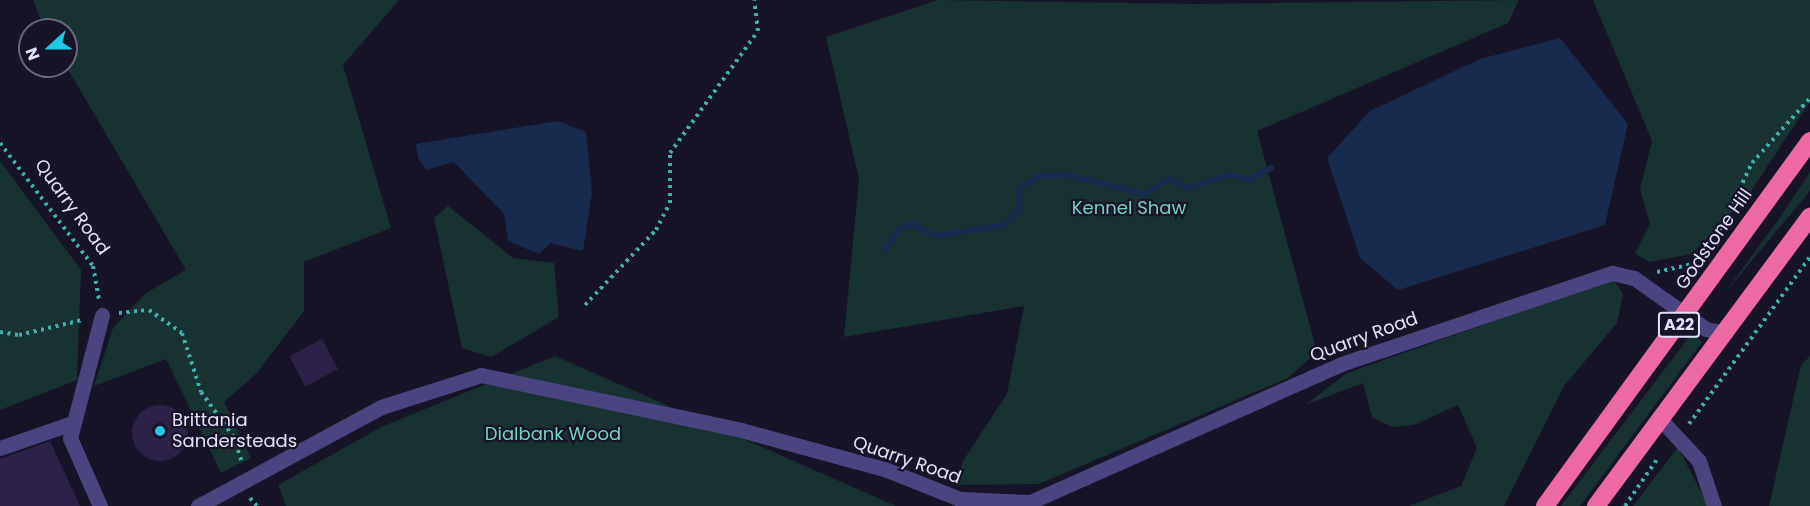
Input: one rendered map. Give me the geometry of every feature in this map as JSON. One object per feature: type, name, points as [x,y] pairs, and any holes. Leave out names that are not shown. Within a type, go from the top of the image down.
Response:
[{"type":"highway","name":"Godstone Hill","points":[[1545,506],[1686,316],[1810,141]]},
{"type":"highway","name":"A22","points":[[1596,506],[1662,421],[1810,217]]},
{"type":"street","name":"Quarry Road","points":[[198,506],[381,407],[481,375],[741,430],[887,470],[960,500],[1030,502],[1341,364],[1612,273],[1634,278]]},
{"type":"street","points":[[1634,278],[1686,316],[1726,333]]},
{"type":"street","points":[[100,506],[70,438],[72,423],[102,315]]},
{"type":"street","points":[[1662,421],[1681,436],[1699,461],[1714,506]]},
{"type":"street","points":[[0,448],[72,423]]},
{"type":"path","points":[[585,305],[656,230],[670,203],[670,153],[758,31],[754,0]]},
{"type":"path","points":[[1714,237],[1752,163],[1810,98]]},
{"type":"path","name":"Quarry Road","points":[[0,142],[93,266],[102,315]]},
{"type":"path","points":[[1634,278],[1698,262],[1703,254]]},
{"type":"path","points":[[1626,506],[1666,446],[1681,436],[1810,258]]},
{"type":"path","points":[[0,332],[19,335],[102,315],[149,310],[182,333],[201,392],[233,436],[248,477]]},
{"type":"path","points":[[252,502],[257,506]]},
{"type":"green space","points":[[33,0],[399,0],[343,65],[391,228],[304,262],[304,311],[256,374],[224,402],[251,458],[221,473],[166,359],[94,386],[113,328],[146,293],[186,270],[73,78],[78,78],[78,18],[40,18]]},
{"type":"green space","name":"Kennel Shaw","points":[[938,0],[1195,4],[1519,0],[1508,23],[1257,131],[1317,352],[1288,378],[1039,484],[957,485],[963,461],[1007,394],[1024,306],[844,337],[859,179],[826,37]]},
{"type":"green space","points":[[1593,0],[1810,0],[1810,102],[1747,197],[1692,254],[1649,262],[1635,253],[1650,224],[1640,189],[1652,141]]},
{"type":"green space","points":[[0,161],[81,270],[77,380],[0,410]]},
{"type":"green space","points":[[1810,172],[1810,191],[1723,295],[1776,223]]},
{"type":"green space","points":[[448,206],[513,258],[554,263],[559,317],[491,357],[462,348],[434,218]]},
{"type":"green space","points":[[1613,279],[1623,294],[1617,323],[1564,386],[1504,506],[1409,506],[1461,486],[1477,448],[1458,405],[1414,425],[1392,427],[1372,417],[1363,383],[1305,405],[1347,373]]},
{"type":"green space","points":[[1692,333],[1702,342],[1580,506],[1561,506]]},
{"type":"green space","name":"Dialbank Wood","points":[[555,356],[896,506],[286,506],[278,485],[381,427]]},
{"type":"green space","points":[[1810,356],[1810,506],[1769,506],[1801,365]]},
{"type":"green space","points":[[1678,447],[1708,506],[1633,506]]},
{"type":"water","points":[[1560,38],[1628,124],[1605,225],[1398,290],[1360,258],[1327,158],[1370,111],[1480,59]]},
{"type":"water","points":[[558,121],[586,132],[592,192],[583,251],[550,243],[539,254],[508,241],[504,214],[454,162],[426,170],[418,158],[416,144]]},
{"type":"building","points":[[322,339],[338,369],[305,386],[289,356]]},
{"type":"building","name":"Brittania Sandersteads","points":[[160,405],[171,407],[180,413],[186,422],[188,433],[186,444],[180,453],[171,459],[160,461],[149,459],[140,453],[134,444],[132,433],[134,422],[140,413],[149,407]]},
{"type":"building","points":[[50,441],[80,506],[0,506],[0,459]]},
{"type":"waterway","points":[[885,250],[899,229],[913,224],[936,236],[1004,225],[1018,211],[1019,189],[1040,176],[1068,175],[1145,194],[1169,179],[1188,188],[1227,175],[1250,179],[1271,168]]},
{"type":"place","name":"Brittania Sandersteads","points":[[160,431]]}]
